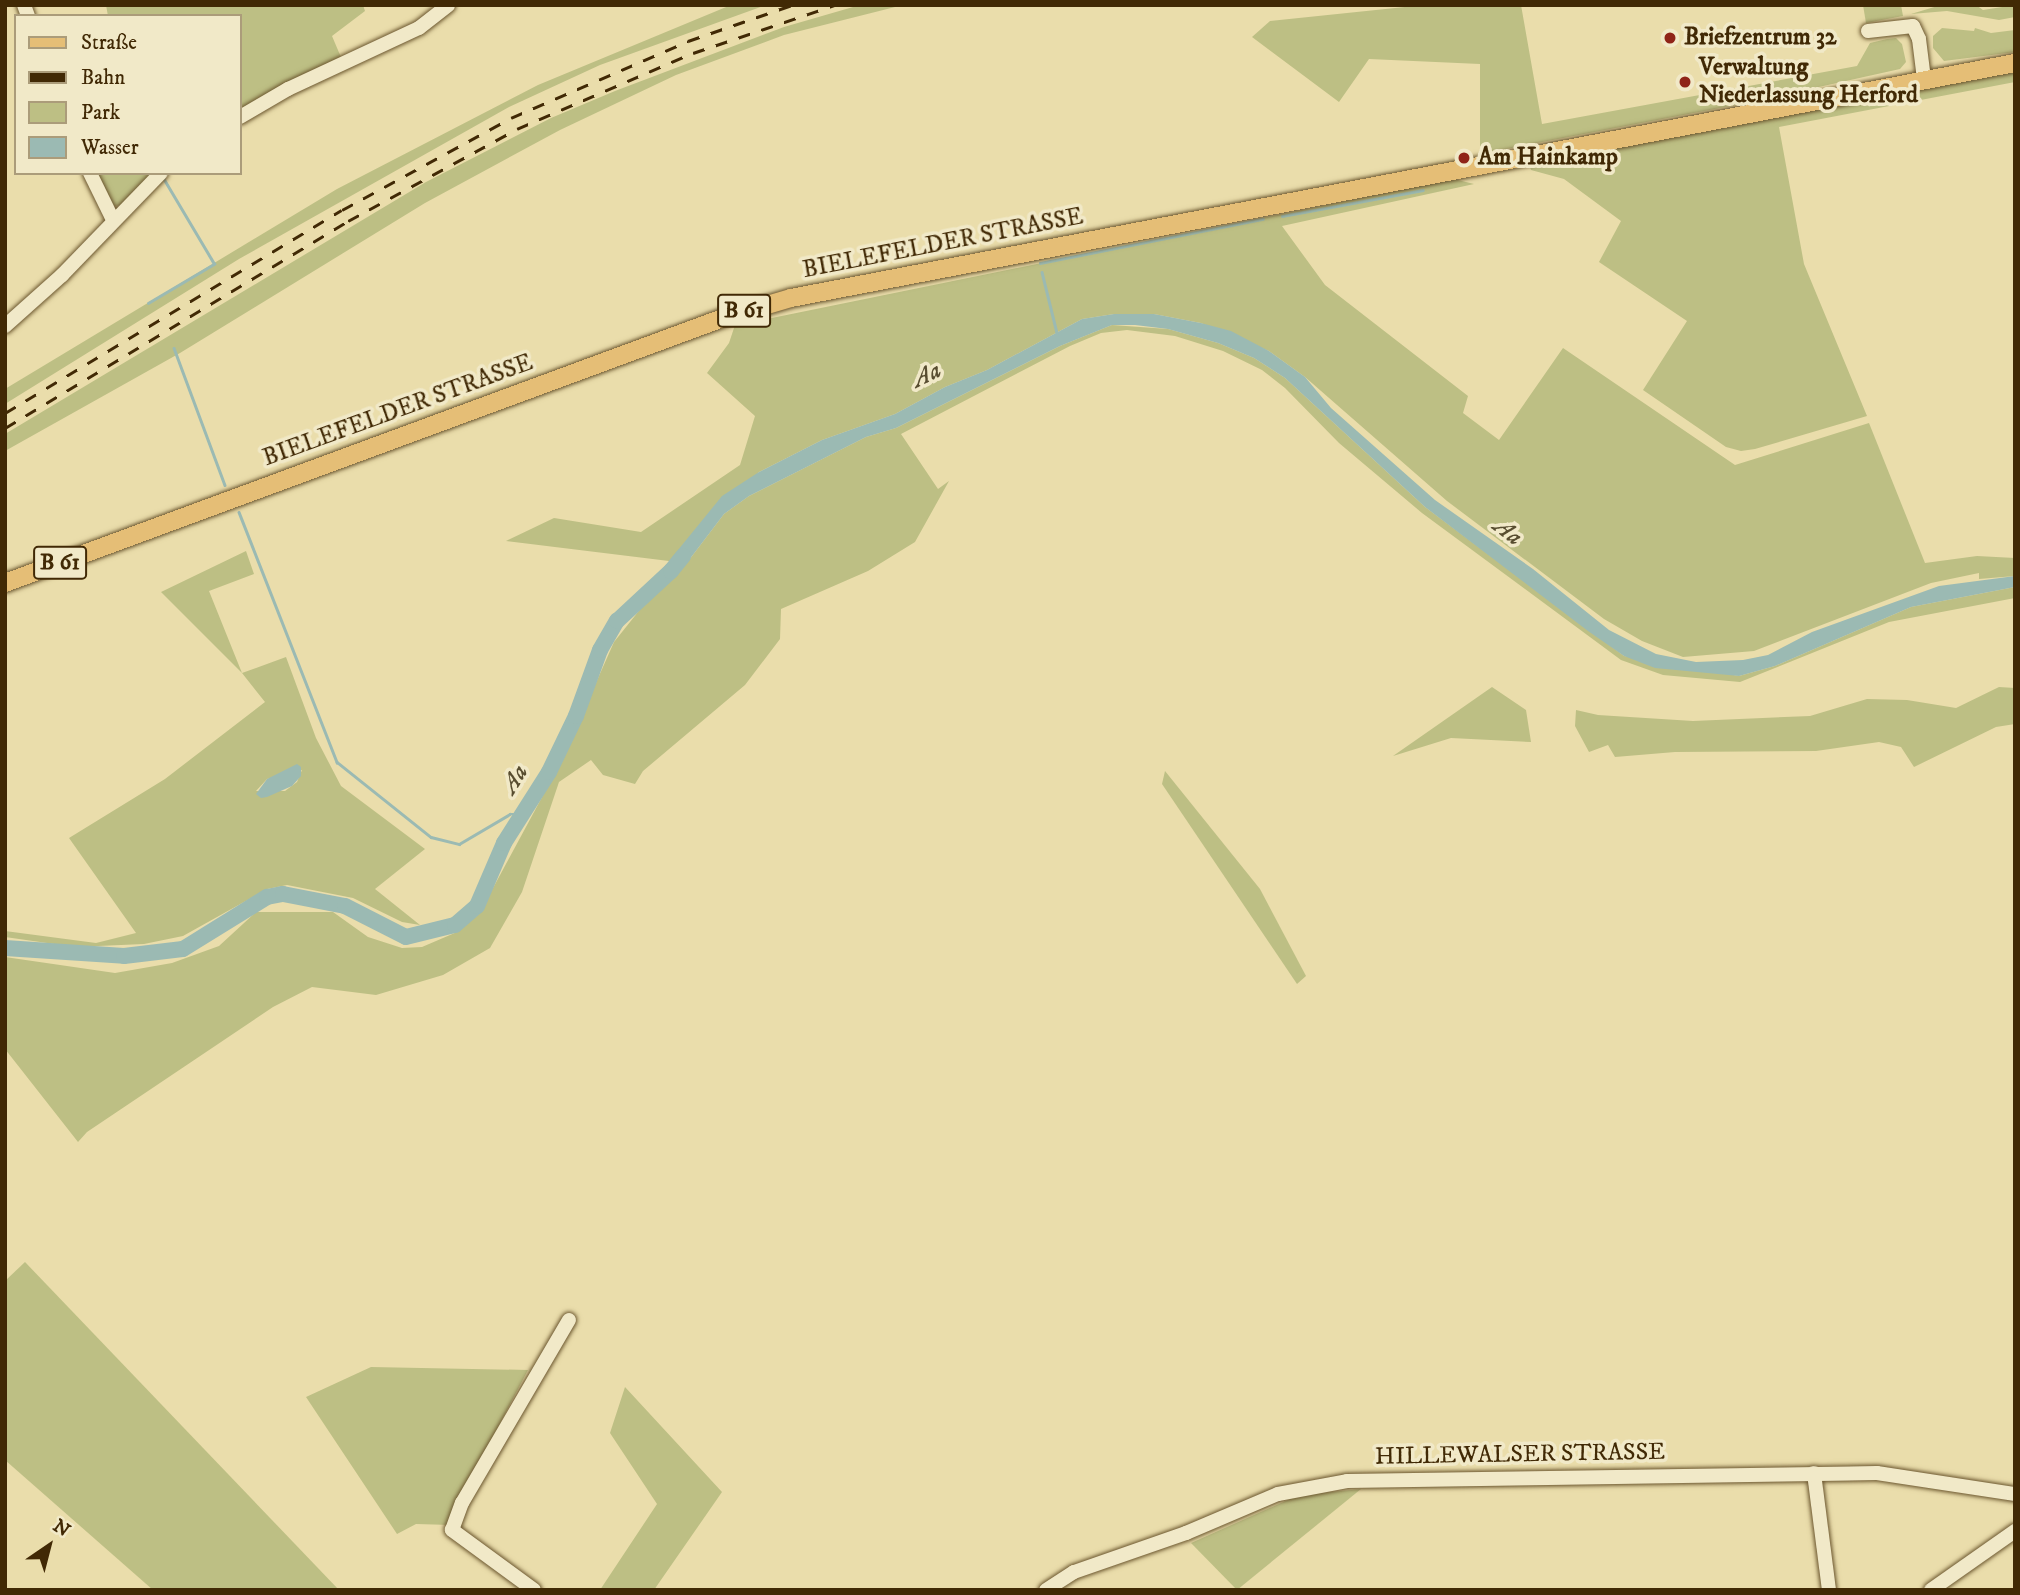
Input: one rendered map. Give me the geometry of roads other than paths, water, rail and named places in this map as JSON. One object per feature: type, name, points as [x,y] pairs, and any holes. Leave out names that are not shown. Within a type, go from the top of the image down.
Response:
[{"type":"main road","name":"BIELEFELDER STRASSE","points":[[5,583],[723,318],[780,301],[2015,63]]},
{"type":"street","points":[[242,116],[288,89],[419,28],[448,5]]},
{"type":"street","points":[[1868,31],[1913,26],[1919,39],[1924,79]]},
{"type":"street","points":[[91,175],[113,220]]},
{"type":"street","points":[[5,326],[62,275],[159,175]]},
{"type":"street","points":[[534,1590],[452,1530],[462,1503],[569,1320]]},
{"type":"street","name":"HILLEWALSER STRASSE","points":[[1046,1590],[1074,1572],[1186,1533],[1278,1494],[1319,1485],[1877,1472],[2015,1494]]},
{"type":"street","points":[[1814,1473],[1829,1590]]},
{"type":"street","points":[[1931,1590],[2015,1531]]},
{"type":"water","points":[[1114,314],[1154,314],[1201,323],[1231,331],[1269,351],[1305,377],[1331,408],[1435,500],[1533,569],[1609,630],[1656,654],[1696,662],[1743,660],[1768,655],[1812,632],[1939,586],[2015,576],[2015,587],[1911,607],[1775,666],[1739,676],[1655,668],[1624,656],[1588,631],[1425,507],[1285,378],[1254,358],[1218,343],[1168,329],[1135,325],[1112,325],[1060,346],[896,428],[866,437],[749,496],[724,514],[686,564],[671,571],[669,561],[722,496],[759,472],[822,440],[895,414],[945,387],[987,370],[1082,319]]},
{"type":"water","points":[[297,764],[301,767],[301,776],[292,786],[267,797],[261,798],[256,794],[267,779]]},
{"type":"waterway","points":[[148,303],[214,264],[163,178]]},
{"type":"waterway","points":[[1282,216],[1423,190]]},
{"type":"waterway","points":[[1040,263],[1263,219]]},
{"type":"waterway","points":[[1042,272],[1057,333]]},
{"type":"waterway","points":[[174,348],[225,485]]},
{"type":"waterway","points":[[239,512],[337,762],[431,837],[459,844],[510,814],[522,814]]},
{"type":"waterway","name":"Aa","points":[[5,948],[124,956],[183,949],[267,897],[283,894],[345,906],[406,937],[455,925],[477,906],[504,843],[549,772],[576,716],[600,650],[617,621],[671,571],[683,556]]},
{"type":"railway","points":[[5,413],[342,210],[511,118],[688,41],[792,5]]},
{"type":"railway","points":[[5,428],[348,221],[517,129],[693,53],[835,5]]},
{"type":"place","name":"Briefzentrum 32","points":[[1670,38]]},
{"type":"place","name":"Verwaltung Niederlassung Herford","points":[[1685,82]]},
{"type":"place","name":"Am Hainkamp","points":[[1464,158]]}]
